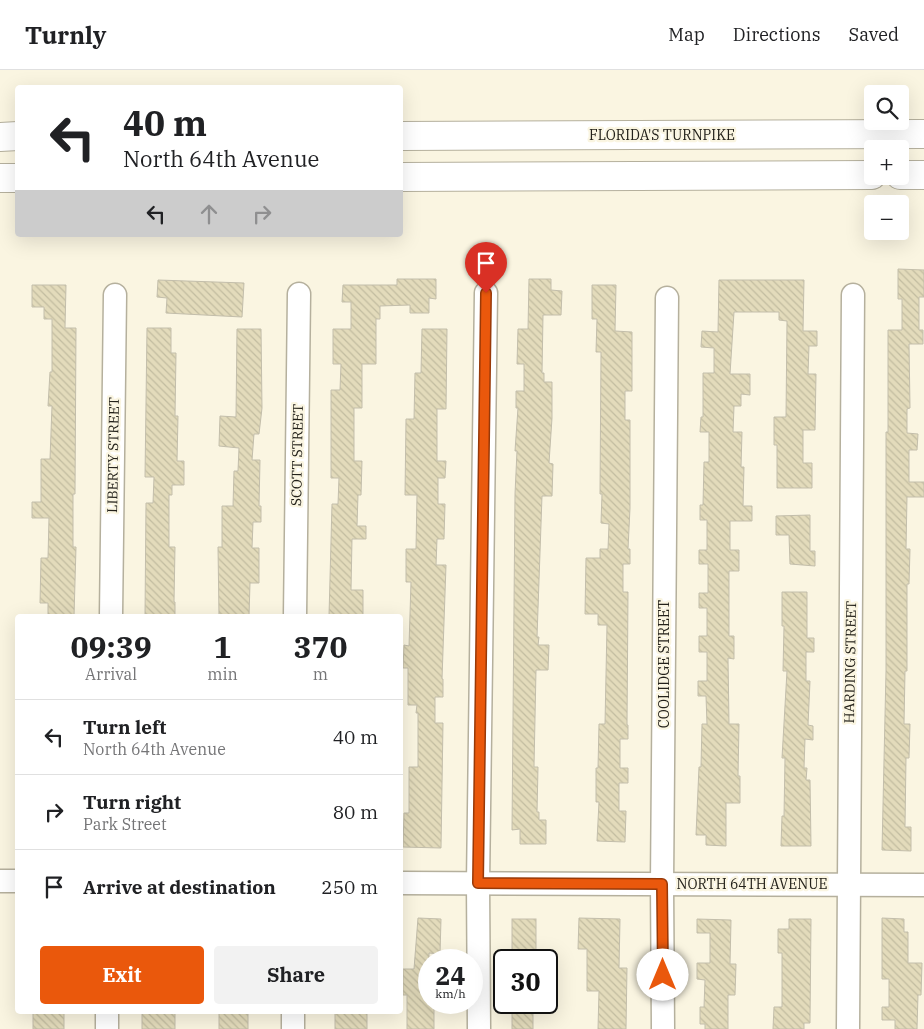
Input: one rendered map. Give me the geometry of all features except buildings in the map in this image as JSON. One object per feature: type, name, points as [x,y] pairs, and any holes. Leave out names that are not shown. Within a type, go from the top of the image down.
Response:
[{"type":"highway","name":"FLORIDA'S TURNPIKE","points":[[403,136],[924,134]]},
{"type":"highway","points":[[0,136],[15,136]]},
{"type":"highway","points":[[403,177],[864,175]]},
{"type":"highway","points":[[909,175],[924,175]]},
{"type":"highway","points":[[0,178],[15,178]]},
{"type":"street","points":[[479,1029],[478,883],[486,293]]},
{"type":"street","name":"LIBERTY STREET","points":[[111,614],[115,294]]},
{"type":"street","name":"SCOTT STREET","points":[[296,614],[299,294]]},
{"type":"street","name":"HARDING STREET","points":[[848,1029],[853,294]]},
{"type":"street","name":"COOLIDGE STREET","points":[[663,1029],[662,884],[667,298]]},
{"type":"street","points":[[0,881],[15,881]]},
{"type":"street","name":"NORTH 64TH AVENUE","points":[[403,883],[924,885]]},
{"type":"street","points":[[107,1014],[107,1029]]},
{"type":"street","points":[[293,1014],[293,1029]]},
{"type":"route","points":[[486,293],[478,883],[662,884],[663,975]]}]
